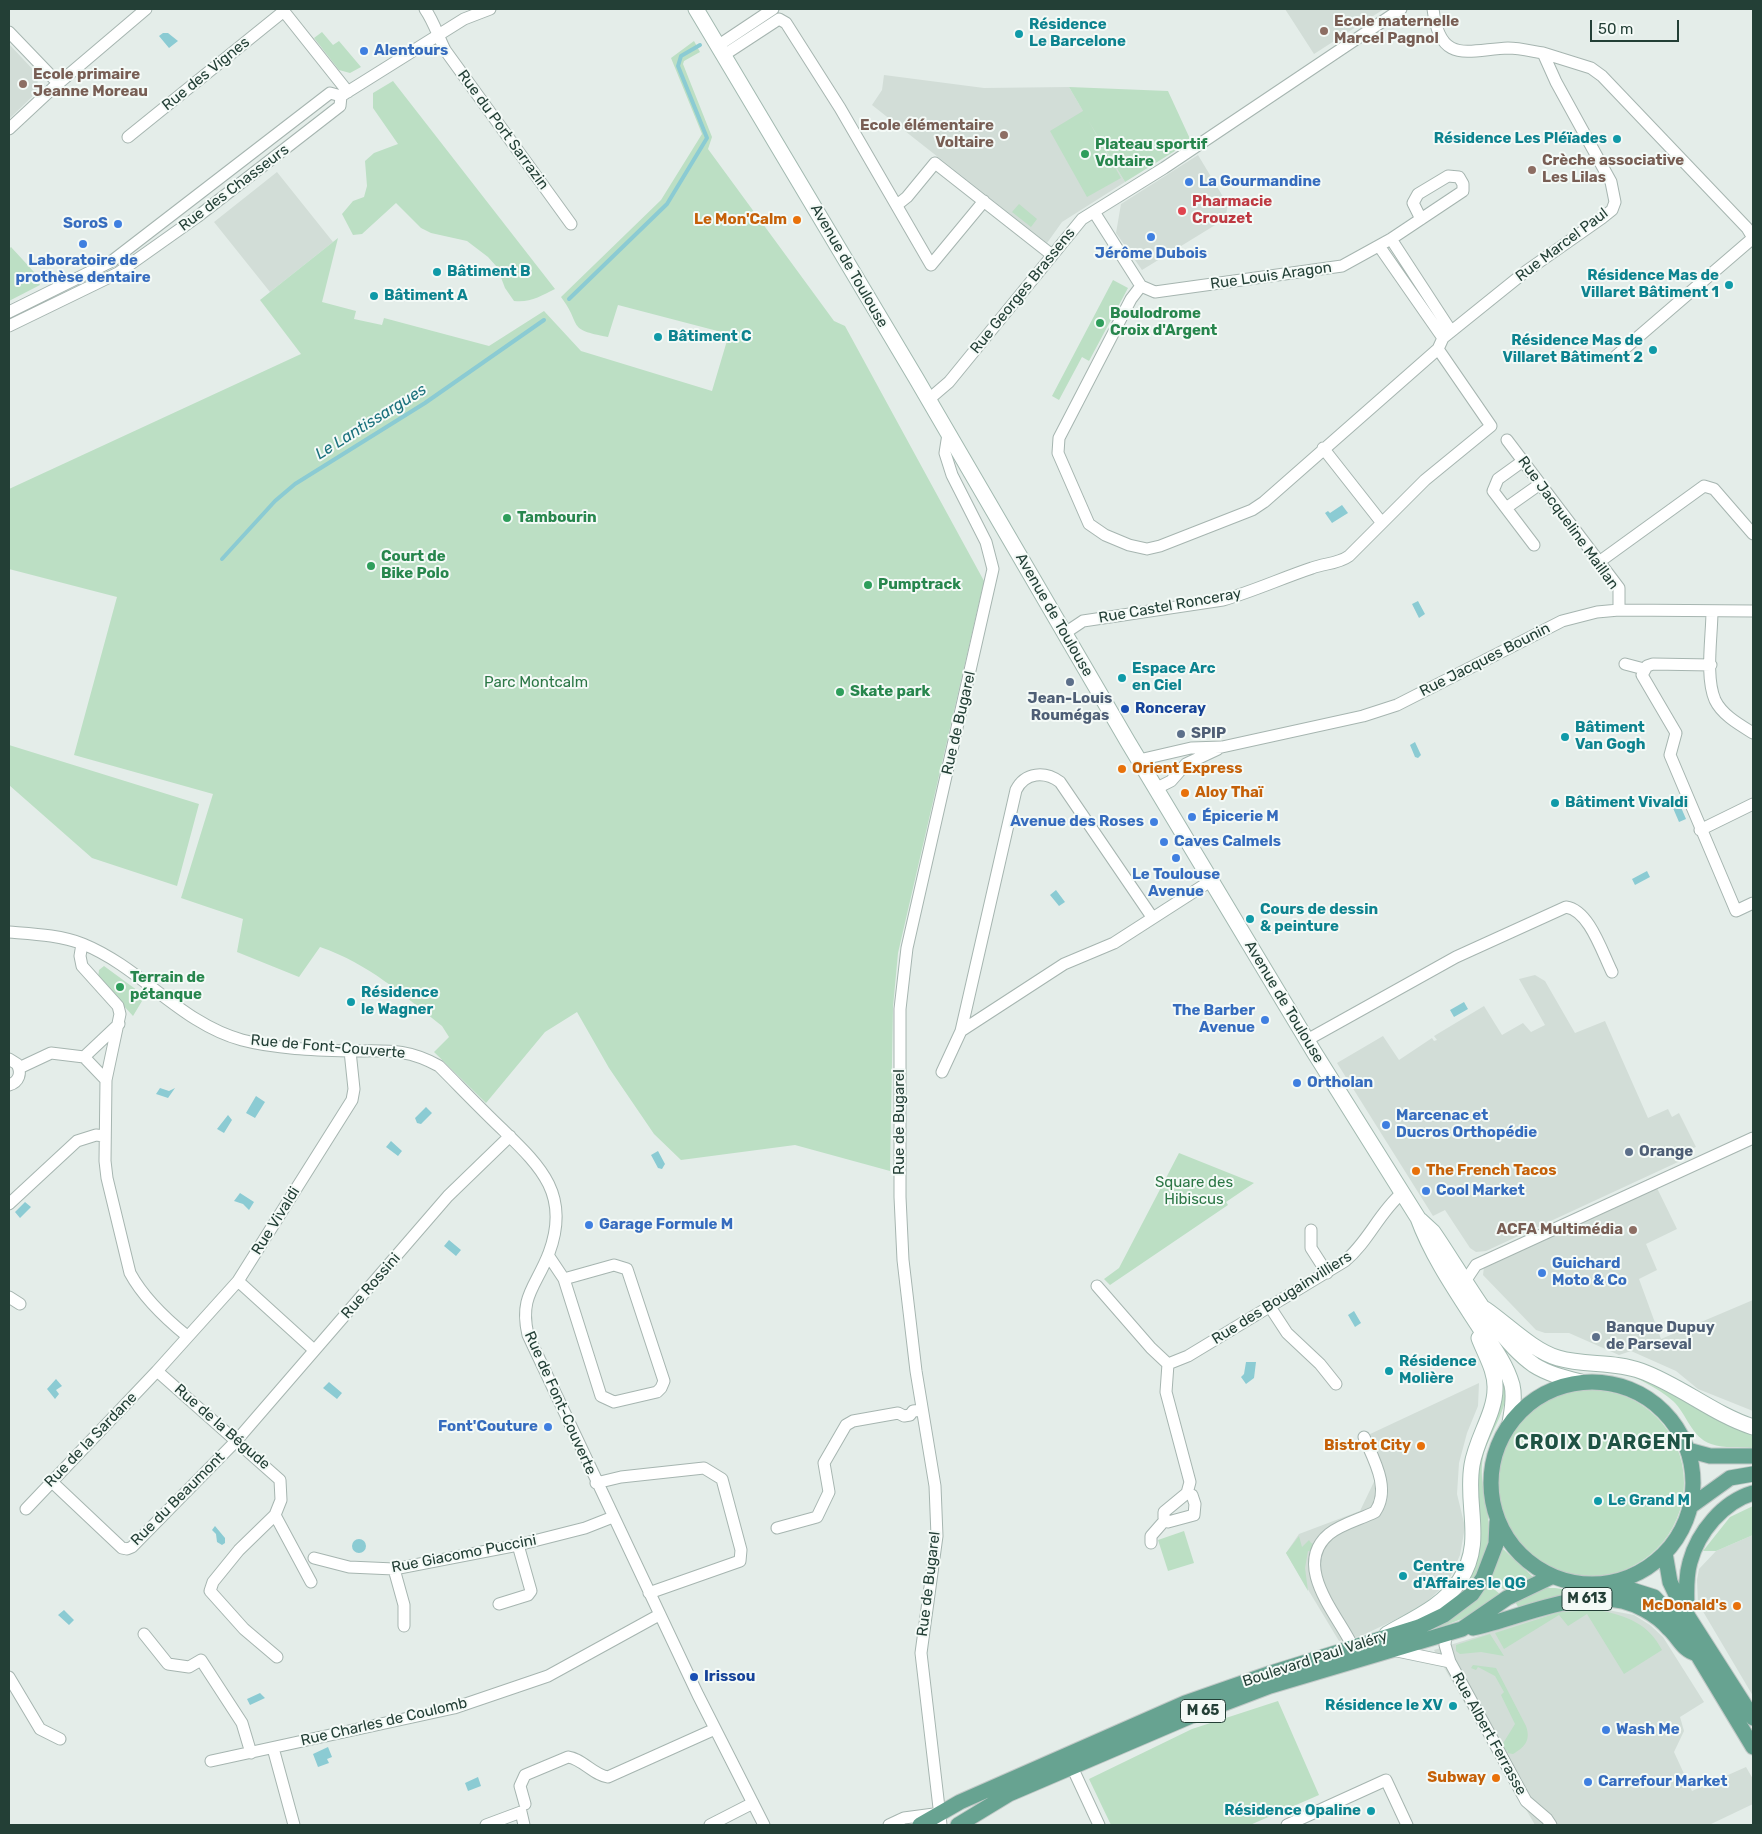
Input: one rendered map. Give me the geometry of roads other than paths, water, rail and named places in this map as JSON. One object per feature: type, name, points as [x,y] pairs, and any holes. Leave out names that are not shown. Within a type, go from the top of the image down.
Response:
[{"type":"main road","name":"Avenue de Toulouse","points":[[696,9],[722,50],[1139,760],[1401,1194],[1418,1218],[1433,1232],[1510,1345],[1535,1365],[1555,1375],[1581,1382]]},
{"type":"main road","name":"Avenue de Toulouse","points":[[1418,1218],[1425,1238],[1506,1370],[1512,1385],[1514,1402],[1510,1423]]},
{"type":"main road","points":[[1382,1638],[1440,1603],[1460,1581],[1471,1558],[1475,1529],[1470,1486],[1472,1466],[1476,1444],[1494,1400],[1495,1388],[1494,1374],[1468,1309]]},
{"type":"main road","points":[[1485,1310],[1539,1349],[1557,1358],[1615,1364],[1641,1371],[1736,1421],[1753,1427]]},
{"type":"main road","points":[[1581,1382],[1616,1384],[1649,1398],[1675,1423],[1688,1450],[1693,1478],[1691,1506],[1681,1531],[1665,1553],[1639,1572],[1609,1583],[1580,1583],[1553,1576],[1540,1570],[1517,1551],[1497,1522],[1491,1492],[1491,1474],[1497,1448],[1510,1423],[1534,1400],[1548,1391],[1581,1382]]},
{"type":"main road","points":[[1688,1450],[1710,1456],[1753,1456]]},
{"type":"main road","points":[[1691,1506],[1730,1478],[1753,1474]]},
{"type":"main road","points":[[1687,1614],[1686,1581],[1694,1550],[1716,1516],[1731,1504],[1753,1493]]},
{"type":"main road","name":"Boulevard Paul Valéry","points":[[940,1819],[960,1802],[1185,1703],[1268,1674],[1420,1627],[1444,1615],[1472,1594],[1489,1567],[1496,1544],[1497,1522]]},
{"type":"main road","points":[[1665,1553],[1670,1582],[1687,1614],[1753,1718]]},
{"type":"main road","name":"Boulevard Paul Valéry","points":[[958,1825],[1009,1794],[1235,1699],[1462,1629],[1507,1598],[1553,1576]]},
{"type":"main road","name":"M 613","points":[[1609,1583],[1654,1597],[1669,1613],[1697,1654],[1753,1747]]},
{"type":"main road","name":"M 613","points":[[1462,1629],[1475,1628],[1574,1600],[1610,1600],[1644,1609],[1671,1630],[1689,1652],[1697,1654]]},
{"type":"main road","name":"M 65","points":[[920,1825],[940,1819]]},
{"type":"street","points":[[9,130],[58,83],[146,9]]},
{"type":"street","name":"Rue du Port Sarrazin","points":[[425,9],[436,24],[437,35],[445,50],[571,224]]},
{"type":"street","name":"Rue des Chasseurs","points":[[345,94],[330,93],[112,261],[9,312],[11,324],[118,273],[197,217],[340,106],[345,94],[464,19],[490,9]]},
{"type":"street","points":[[722,50],[773,9]]},
{"type":"street","name":"Rue Georges Brassens","points":[[928,400],[949,382],[1077,224],[1401,9]]},
{"type":"street","points":[[1433,9],[1434,20],[1443,40],[1452,49],[1461,53],[1516,48],[1543,52],[1591,68],[1602,76],[1747,228],[1753,238],[1616,356]]},
{"type":"street","points":[[283,10],[345,94]]},
{"type":"street","name":"Rue des Vignes","points":[[128,136],[283,10]]},
{"type":"street","points":[[722,50],[779,19],[786,23],[830,92],[931,265],[984,201]]},
{"type":"street","points":[[9,32],[58,83]]},
{"type":"street","name":"Rue Marcel Paul","points":[[1447,334],[1514,281],[1602,218],[1612,210],[1615,202],[1611,182],[1556,82],[1543,52]]},
{"type":"street","points":[[897,205],[907,197],[935,163],[1052,255]]},
{"type":"street","points":[[1094,212],[1141,286],[1131,299],[1059,438],[1058,453],[1089,524],[1104,535],[1129,545],[1147,549],[1160,546],[1252,510],[1438,349],[1447,334]]},
{"type":"street","name":"Rue Louis Aragon","points":[[1141,286],[1155,292],[1342,266],[1391,239],[1421,219]]},
{"type":"street","points":[[1391,239],[1447,334]]},
{"type":"street","points":[[1379,246],[1447,334]]},
{"type":"street","points":[[112,261],[118,273]]},
{"type":"street","name":"Rue Castel Ronceray","points":[[1065,634],[1083,622],[1223,600],[1254,591],[1312,567],[1341,562],[1425,480],[1491,426],[1438,349]]},
{"type":"street","name":"Rue de Bugarel","points":[[940,1819],[920,1653],[937,1536],[935,1486],[917,1410],[900,1197],[900,1010],[903,973],[993,569],[986,542],[952,475],[944,453],[948,434]]},
{"type":"street","name":"Rue Jacqueline Maillan","points":[[1507,440],[1619,588],[1619,610]]},
{"type":"street","points":[[1323,448],[1382,523]]},
{"type":"street","points":[[1523,461],[1498,479],[1493,491],[1534,545]]},
{"type":"street","points":[[1506,508],[1540,484]]},
{"type":"street","points":[[1599,562],[1704,486],[1714,489],[1753,534]]},
{"type":"street","name":"Rue Jacques Bounin","points":[[1139,760],[1191,748],[1222,747],[1362,716],[1397,705],[1562,621],[1597,612],[1619,610],[1753,611]]},
{"type":"street","points":[[1712,611],[1711,665],[1716,701],[1738,724],[1753,733]]},
{"type":"street","points":[[1625,664],[1644,669],[1654,664],[1711,665]]},
{"type":"street","points":[[1644,669],[1642,676],[1676,733],[1670,755],[1700,830],[1736,911],[1753,903]]},
{"type":"street","name":"Rue Jacques Bounin","points":[[1157,788],[1171,781],[1186,764],[1222,747]]},
{"type":"street","points":[[1172,752],[1177,758],[1180,771]]},
{"type":"street","points":[[942,1072],[961,1031],[1014,798],[1019,784],[1028,777],[1045,775],[1060,782],[1086,823],[1152,917]]},
{"type":"street","points":[[1700,830],[1753,804]]},
{"type":"street","points":[[961,1031],[1064,964],[1114,943],[1212,880]]},
{"type":"street","points":[[1307,1040],[1456,957],[1566,907],[1574,908],[1584,916],[1612,972]]},
{"type":"street","name":"Rue de Font-Couverte","points":[[9,932],[61,938],[82,944],[121,966],[190,1018],[224,1034],[266,1044],[350,1051],[395,1050],[423,1057],[439,1066],[538,1165],[552,1191],[555,1207],[554,1237],[525,1306],[528,1335],[659,1615],[764,1825]]},
{"type":"street","points":[[82,944],[80,962],[118,1006],[120,1023],[106,1080],[104,1136],[107,1178],[130,1273],[135,1282],[172,1324],[187,1336]]},
{"type":"street","points":[[84,1056],[120,1023]]},
{"type":"street","name":"Rue Vivaldi","points":[[157,1372],[187,1336],[238,1281],[352,1100],[354,1089],[350,1051]]},
{"type":"street","points":[[20,1068],[51,1053],[84,1056],[106,1080]]},
{"type":"street","points":[[9,1059],[14,1061],[20,1068],[19,1078],[9,1085]]},
{"type":"street","points":[[9,1204],[77,1141],[96,1135],[104,1136]]},
{"type":"street","name":"Rue Rossini","points":[[237,1440],[448,1196],[510,1136]]},
{"type":"street","points":[[1466,1280],[1476,1265],[1753,1138]]},
{"type":"street","name":"Rue des Bougainvilliers","points":[[1168,1364],[1188,1356],[1327,1273],[1358,1250],[1389,1204],[1401,1194]]},
{"type":"street","points":[[1311,1230],[1311,1248],[1327,1273]]},
{"type":"street","points":[[548,1255],[564,1279],[601,1396],[614,1402],[656,1392],[662,1388],[664,1381],[627,1269],[614,1265],[564,1279]]},
{"type":"street","points":[[238,1281],[314,1350]]},
{"type":"street","points":[[1097,1286],[1151,1348],[1168,1364],[1166,1392],[1190,1482],[1187,1493],[1164,1512],[1165,1520],[1151,1536],[1151,1542]]},
{"type":"street","points":[[9,1297],[20,1304]]},
{"type":"street","points":[[1270,1307],[1287,1333],[1320,1364],[1336,1384]]},
{"type":"street","name":"Rue de la Bégude","points":[[157,1372],[237,1440],[280,1480],[281,1500],[275,1515]]},
{"type":"street","name":"Rue de la Sardane","points":[[26,1509],[157,1372]]},
{"type":"street","points":[[778,1528],[817,1517],[829,1492],[824,1463],[846,1425],[853,1421],[898,1413],[910,1415],[917,1410]]},
{"type":"street","points":[[1353,1647],[1316,1582],[1314,1564],[1320,1546],[1330,1532],[1374,1512],[1379,1506],[1380,1475],[1364,1437]]},
{"type":"street","name":"Rue du Beaumont","points":[[51,1481],[122,1548],[127,1549],[132,1547],[237,1440]]},
{"type":"street","points":[[596,1482],[621,1477],[704,1468],[722,1479],[740,1550],[740,1561],[737,1564],[649,1593]]},
{"type":"street","points":[[1165,1520],[1171,1523],[1194,1515],[1195,1504],[1192,1495],[1187,1493]]},
{"type":"street","points":[[277,1657],[244,1629],[210,1591],[213,1582],[239,1550],[275,1515],[311,1582]]},
{"type":"street","name":"Rue Giacomo Puccini","points":[[314,1558],[349,1567],[394,1569],[518,1545],[585,1528],[613,1517]]},
{"type":"street","points":[[499,1604],[528,1595],[531,1591],[518,1545]]},
{"type":"street","points":[[394,1569],[404,1605],[404,1626]]},
{"type":"street","name":"Rue Charles de Coulomb","points":[[211,1761],[449,1709],[543,1678],[659,1615]]},
{"type":"street","points":[[144,1634],[168,1664],[189,1667],[201,1660],[242,1723],[251,1752]]},
{"type":"street","name":"Rue Albert Ferrasse","points":[[1446,1634],[1445,1645],[1450,1662],[1505,1763],[1526,1801],[1547,1819],[1551,1825]]},
{"type":"street","name":"Rue Albert Ferrasse","points":[[1393,1650],[1412,1652],[1450,1662]]},
{"type":"street","points":[[9,1677],[40,1730],[60,1739]]},
{"type":"street","points":[[526,1804],[520,1786],[525,1775],[568,1757],[574,1758],[602,1776],[608,1777],[715,1729]]},
{"type":"street","points":[[273,1748],[294,1825]]},
{"type":"street","points":[[1072,1767],[1099,1825]]},
{"type":"street","points":[[1287,1825],[1386,1780],[1407,1825]]},
{"type":"street","points":[[710,1825],[753,1803]]},
{"type":"street","points":[[486,1825],[521,1812],[524,1825]]},
{"type":"street","name":"Boulevard Paul Valéry","points":[[889,1825],[904,1818],[940,1819]]},
{"type":"water","points":[[163,33],[168,33],[178,41],[169,48],[159,36]]},
{"type":"water","points":[[1342,505],[1348,513],[1332,523],[1325,513],[1328,511],[1330,513]]},
{"type":"water","points":[[1418,601],[1425,614],[1419,618],[1412,604]]},
{"type":"water","points":[[1415,742],[1421,755],[1418,758],[1415,757],[1410,745]]},
{"type":"water","points":[[1680,805],[1686,819],[1679,822],[1673,808]]},
{"type":"water","points":[[1647,871],[1650,877],[1635,885],[1632,879]]},
{"type":"water","points":[[1056,890],[1065,902],[1059,906],[1050,895]]},
{"type":"water","points":[[1464,1002],[1468,1009],[1454,1017],[1450,1010]]},
{"type":"water","points":[[160,1088],[169,1091],[175,1088],[168,1098],[156,1094]]},
{"type":"water","points":[[256,1096],[265,1102],[255,1118],[246,1113]]},
{"type":"water","points":[[426,1107],[432,1113],[421,1124],[417,1123],[415,1118]]},
{"type":"water","points":[[228,1115],[232,1120],[224,1133],[217,1129]]},
{"type":"water","points":[[391,1141],[402,1151],[398,1156],[386,1147]]},
{"type":"water","points":[[658,1151],[665,1164],[662,1169],[658,1168],[651,1155]]},
{"type":"water","points":[[240,1193],[254,1202],[249,1210],[243,1204],[234,1201]]},
{"type":"water","points":[[25,1202],[31,1207],[20,1218],[15,1212]]},
{"type":"water","points":[[449,1240],[461,1250],[456,1256],[444,1246]]},
{"type":"water","points":[[1354,1311],[1361,1323],[1355,1327],[1348,1315]]},
{"type":"water","points":[[1246,1362],[1256,1362],[1254,1378],[1246,1384],[1241,1377],[1244,1374]]},
{"type":"water","points":[[56,1379],[62,1386],[56,1390],[59,1394],[55,1399],[47,1389]]},
{"type":"water","points":[[329,1382],[342,1393],[337,1399],[323,1388]]},
{"type":"water","points":[[215,1526],[225,1538],[225,1543],[222,1545],[217,1542],[216,1534],[212,1530]]},
{"type":"water","points":[[359,1539],[364,1541],[366,1546],[364,1551],[359,1553],[354,1551],[352,1546],[354,1541]]},
{"type":"water","points":[[64,1610],[74,1620],[69,1625],[58,1615]]},
{"type":"water","points":[[260,1693],[265,1698],[250,1705],[247,1699]]},
{"type":"water","points":[[328,1747],[332,1757],[327,1759],[329,1763],[318,1767],[313,1754]]},
{"type":"water","points":[[478,1777],[481,1786],[468,1791],[465,1783]]},
{"type":"waterway","name":"Le Lantissargues","points":[[569,299],[667,204],[707,138],[678,66],[681,56],[700,45]]},
{"type":"waterway","name":"Le Lantissargues","points":[[222,559],[275,501],[295,484],[425,403],[544,320]]},
{"type":"place","name":"Ecole maternelle Marcel Pagnol","points":[[1324,31]]},
{"type":"place","name":"Résidence Le Barcelone","points":[[1019,34]]},
{"type":"place","name":"Alentours","points":[[364,51]]},
{"type":"place","name":"Ecole primaire Jeanne Moreau","points":[[23,84]]},
{"type":"place","name":"Ecole élémentaire Voltaire","points":[[1004,135]]},
{"type":"place","name":"Résidence Les Pléïades","points":[[1617,139]]},
{"type":"place","name":"Plateau sportif Voltaire","points":[[1085,154]]},
{"type":"place","name":"Crèche associative Les Lilas","points":[[1532,170]]},
{"type":"place","name":"La Gourmandine","points":[[1189,182]]},
{"type":"place","name":"Pharmacie Crouzet","points":[[1182,211]]},
{"type":"place","name":"Le Mon'Calm","points":[[797,220]]},
{"type":"place","name":"SoroS","points":[[118,224]]},
{"type":"place","name":"Jérôme Dubois","points":[[1151,237]]},
{"type":"place","name":"Laboratoire de prothèse dentaire","points":[[83,244]]},
{"type":"place","name":"Bâtiment B","points":[[437,272]]},
{"type":"place","name":"Résidence Mas de Villaret Bâtiment 1","points":[[1729,285]]},
{"type":"place","name":"Bâtiment A","points":[[374,296]]},
{"type":"place","name":"Boulodrome Croix d'Argent","points":[[1100,323]]},
{"type":"place","name":"Bâtiment C","points":[[658,337]]},
{"type":"place","name":"Résidence Mas de Villaret Bâtiment 2","points":[[1653,350]]},
{"type":"place","name":"Tambourin","points":[[507,518]]},
{"type":"place","name":"Court de Bike Polo","points":[[371,566]]},
{"type":"place","name":"Pumptrack","points":[[868,585]]},
{"type":"place","name":"Espace Arc en Ciel","points":[[1122,678]]},
{"type":"place","name":"Jean-Louis Roumégas","points":[[1070,682]]},
{"type":"place","name":"Skate park","points":[[840,692]]},
{"type":"place","name":"Ronceray","points":[[1125,709]]},
{"type":"place","name":"SPIP","points":[[1181,734]]},
{"type":"place","name":"Bâtiment Van Gogh","points":[[1565,737]]},
{"type":"place","name":"Orient Express","points":[[1122,769]]},
{"type":"place","name":"Aloy Thaï","points":[[1185,793]]},
{"type":"place","name":"Bâtiment Vivaldi","points":[[1555,803]]},
{"type":"place","name":"Épicerie M","points":[[1192,817]]},
{"type":"place","name":"Avenue des Roses","points":[[1154,822]]},
{"type":"place","name":"Caves Calmels","points":[[1164,842]]},
{"type":"place","name":"Le Toulouse Avenue","points":[[1176,858]]},
{"type":"place","name":"Cours de dessin & peinture","points":[[1250,919]]},
{"type":"place","name":"Terrain de pétanque","points":[[120,987]]},
{"type":"place","name":"Résidence le Wagner","points":[[351,1002]]},
{"type":"place","name":"The Barber Avenue","points":[[1265,1020]]},
{"type":"place","name":"Ortholan","points":[[1297,1083]]},
{"type":"place","name":"Marcenac et Ducros Orthopédie","points":[[1386,1125]]},
{"type":"place","name":"Orange","points":[[1629,1152]]},
{"type":"place","name":"The French Tacos","points":[[1416,1171]]},
{"type":"place","name":"Cool Market","points":[[1426,1191]]},
{"type":"place","name":"Garage Formule M","points":[[589,1225]]},
{"type":"place","name":"ACFA Multimédia","points":[[1633,1230]]},
{"type":"place","name":"Guichard Moto & Co","points":[[1542,1273]]},
{"type":"place","name":"Banque Dupuy de Parseval","points":[[1596,1337]]},
{"type":"place","name":"Résidence Molière","points":[[1389,1371]]},
{"type":"place","name":"Font'Couture","points":[[548,1427]]},
{"type":"place","name":"Bistrot City","points":[[1421,1446]]},
{"type":"place","name":"Le Grand M","points":[[1598,1501]]},
{"type":"place","name":"Centre d'Affaires le QG","points":[[1403,1576]]},
{"type":"place","name":"McDonald's","points":[[1737,1606]]},
{"type":"place","name":"Irissou","points":[[694,1677]]},
{"type":"place","name":"Résidence le XV","points":[[1453,1706]]},
{"type":"place","name":"Wash Me","points":[[1606,1730]]},
{"type":"place","name":"Subway","points":[[1496,1778]]},
{"type":"place","name":"Carrefour Market","points":[[1588,1782]]},
{"type":"place","name":"Résidence Opaline","points":[[1371,1811]]},
{"type":"district","name":"CROIX D'ARGENT","points":[[1605,1443]]},
{"type":"park label","name":"Parc Montcalm","points":[[536,683]]},
{"type":"park label","name":"Square des Hibiscus","points":[[1194,1192]]}]
